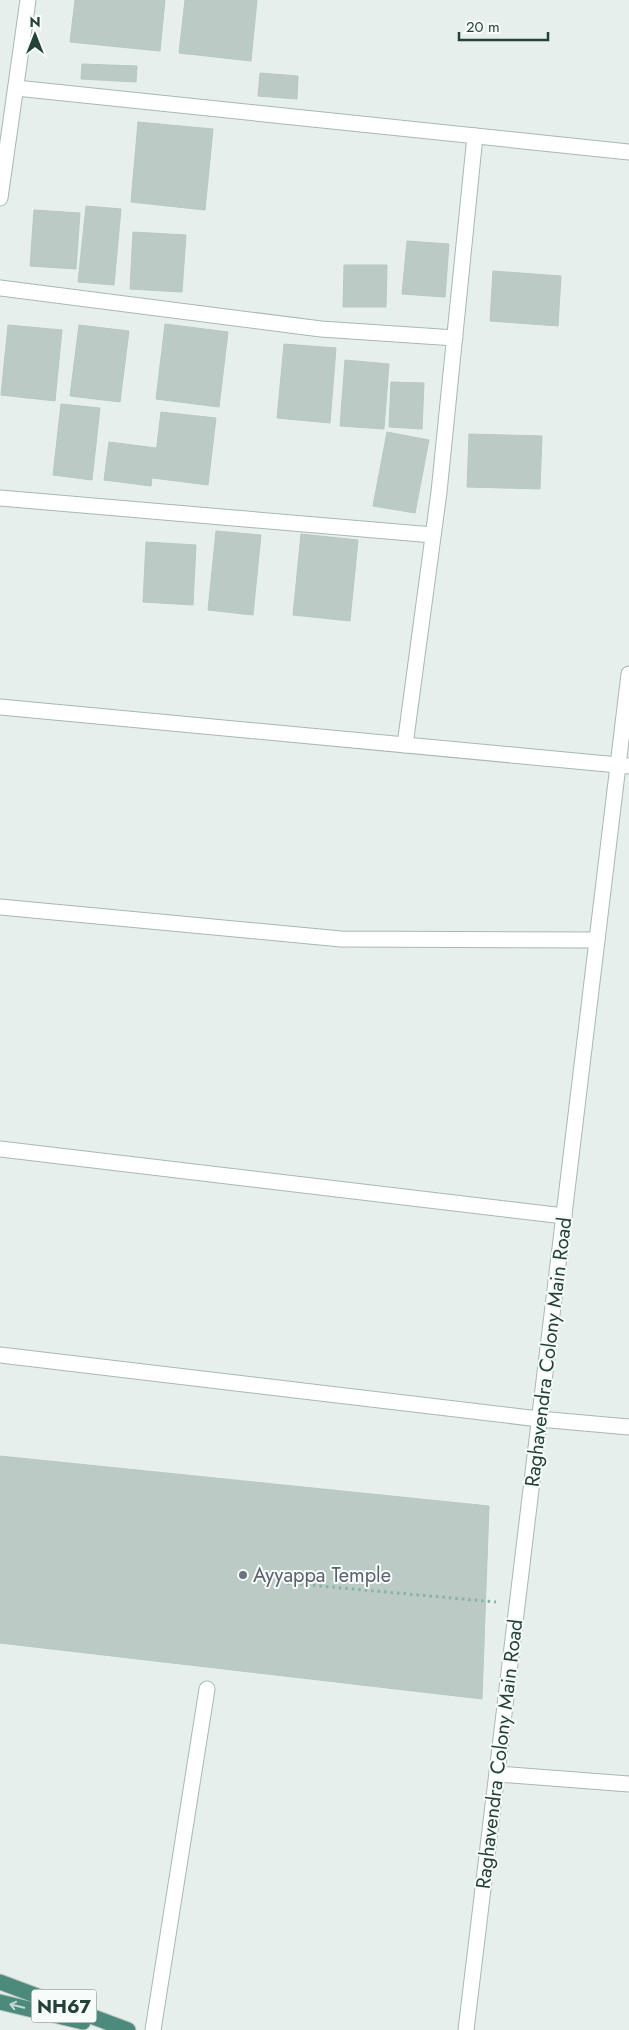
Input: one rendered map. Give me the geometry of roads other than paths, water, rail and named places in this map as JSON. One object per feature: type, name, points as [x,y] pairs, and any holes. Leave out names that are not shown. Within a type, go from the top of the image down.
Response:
[{"type":"highway","name":"NH67","points":[[0,1982],[128,2030]]},
{"type":"highway","name":"NH67","points":[[0,2002],[116,2030]]},
{"type":"street","points":[[0,198],[28,0]]},
{"type":"street","points":[[16,88],[629,152]]},
{"type":"street","points":[[405,744],[433,535],[475,136]]},
{"type":"street","points":[[0,288],[322,329],[455,338]]},
{"type":"street","points":[[0,498],[433,535]]},
{"type":"street","name":"Raghavendra Colony Main Road","points":[[466,2030],[597,940],[624,765],[629,674]]},
{"type":"street","points":[[0,707],[624,765]]},
{"type":"street","points":[[0,907],[341,939],[597,940]]},
{"type":"street","points":[[0,1149],[564,1216]]},
{"type":"street","points":[[0,1356],[540,1419],[629,1427]]},
{"type":"street","points":[[153,2030],[207,1689]]},
{"type":"street","points":[[497,1774],[629,1784]]},
{"type":"place","name":"Ayyappa Temple","points":[[243,1575]]}]
